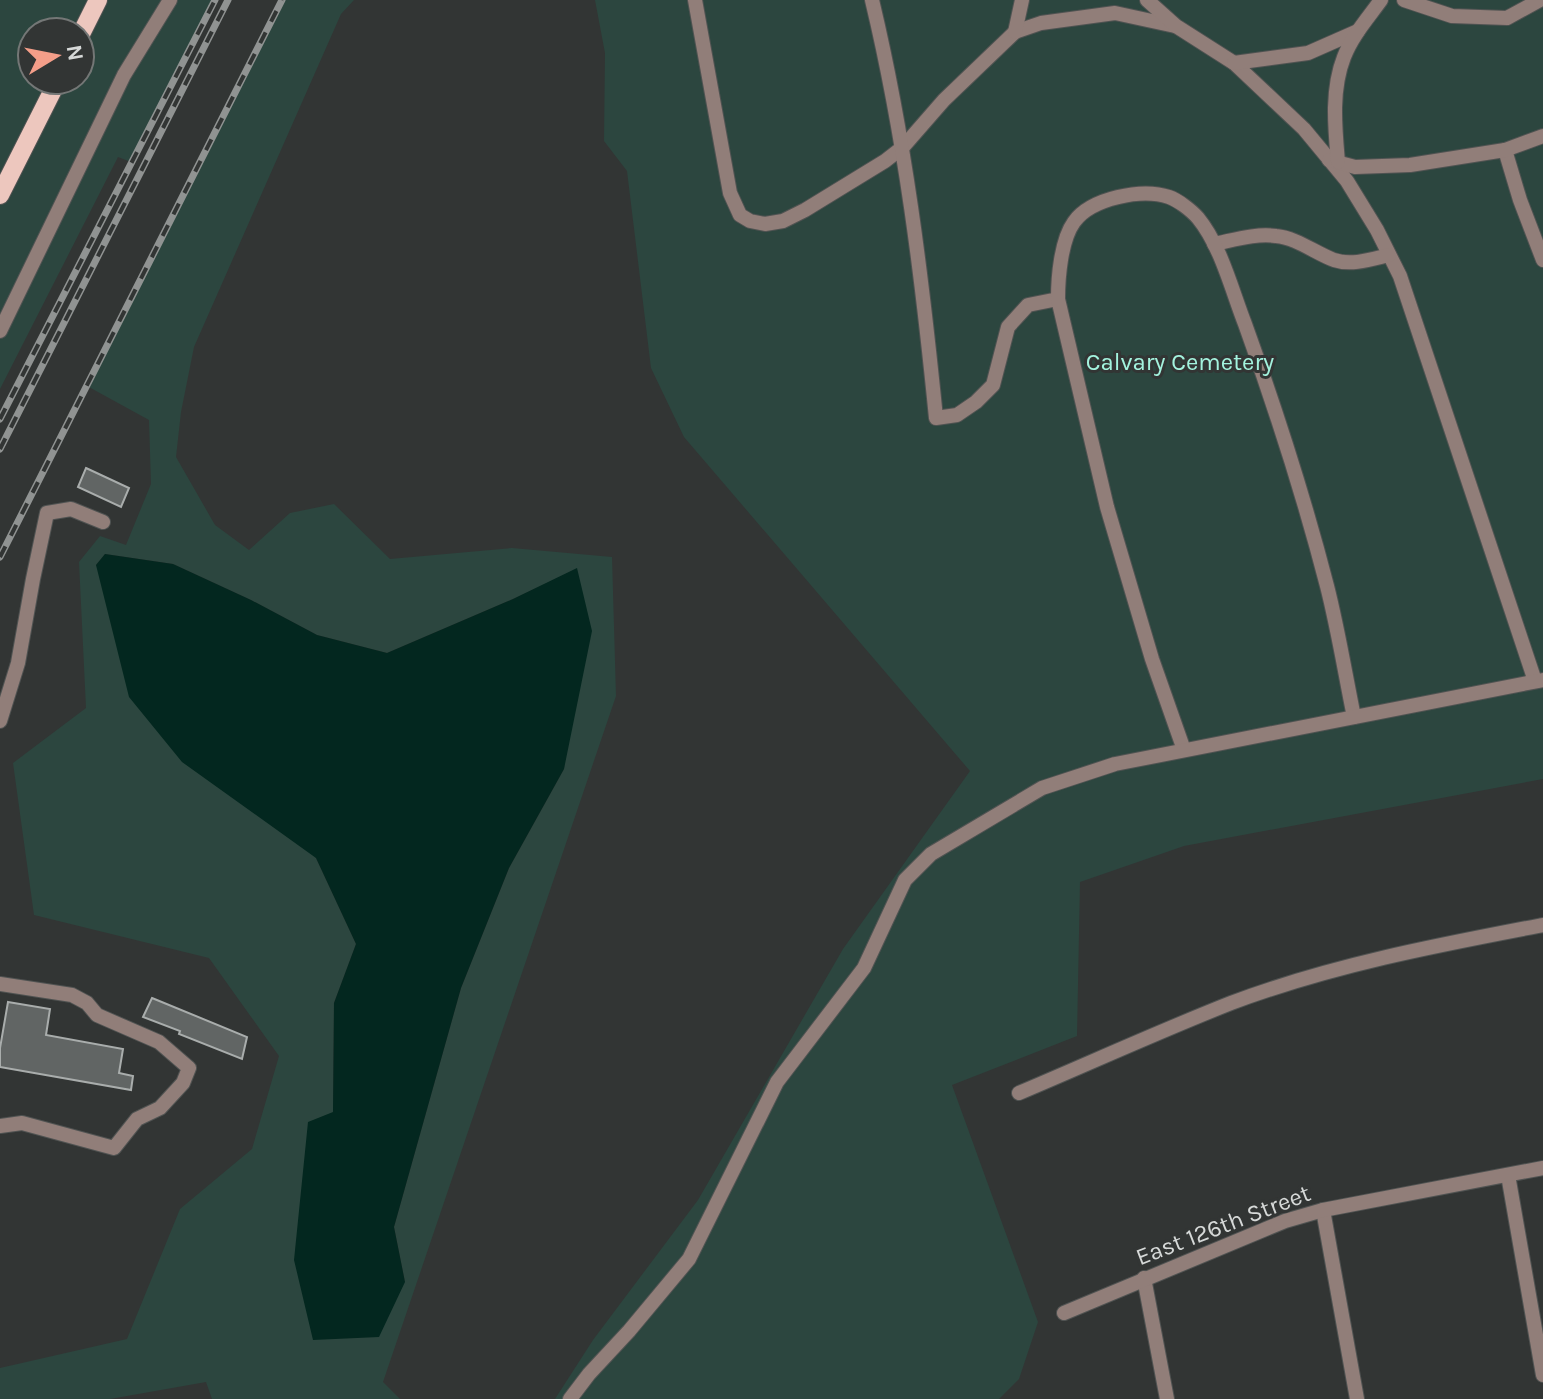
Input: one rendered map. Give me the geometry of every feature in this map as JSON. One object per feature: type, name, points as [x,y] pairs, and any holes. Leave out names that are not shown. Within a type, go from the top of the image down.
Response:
[{"type":"main road","points":[[0,195],[50,96]]},
{"type":"street","points":[[0,331],[124,75],[170,0]]},
{"type":"street","points":[[695,0],[730,193],[740,215],[765,224],[783,221],[805,210],[885,161],[903,147],[944,100],[1015,32],[1041,23],[1115,13],[1176,26]]},
{"type":"street","points":[[872,0],[903,147],[926,313],[936,418],[957,415],[993,385],[1008,327],[1028,305],[1058,299]]},
{"type":"street","points":[[1015,32],[1022,0]]},
{"type":"street","points":[[570,1399],[689,1259],[777,1082],[864,968],[905,880],[931,854],[1042,788],[1115,764],[1539,680],[1400,276],[1377,230],[1334,161],[1304,129],[1234,63],[1176,26],[1147,0]]},
{"type":"street","points":[[1334,161],[1334,120],[1344,57],[1381,0]]},
{"type":"street","points":[[1404,0],[1452,16],[1507,18],[1540,0]]},
{"type":"street","points":[[1234,63],[1308,53],[1359,31]]},
{"type":"street","points":[[1334,161],[1355,167],[1410,165],[1505,150],[1543,136]]},
{"type":"street","points":[[1505,150],[1543,260]]},
{"type":"street","points":[[1184,750],[1152,659],[1107,507],[1058,299],[1063,249],[1074,222],[1091,208],[1110,199],[1138,193],[1171,197],[1197,216],[1214,244],[1275,406],[1327,588],[1354,717]]},
{"type":"street","points":[[1214,244],[1276,236],[1305,245],[1336,261],[1356,262],[1389,255]]},
{"type":"street","points":[[0,721],[18,663],[47,513],[71,509],[103,522]]},
{"type":"street","points":[[1019,1093],[1232,1003],[1302,980],[1414,950],[1543,925]]},
{"type":"street","points":[[0,984],[72,995],[87,1003],[97,1015],[159,1042],[189,1068],[183,1083],[160,1108],[137,1119],[114,1148],[22,1123],[0,1126]]},
{"type":"street","name":"East 126th Street","points":[[1064,1313],[1285,1221],[1323,1210],[1543,1168]]},
{"type":"street","points":[[1508,1175],[1543,1375]]},
{"type":"street","points":[[1323,1210],[1357,1399]]},
{"type":"street","points":[[1144,1278],[1167,1399]]},
{"type":"green space","points":[[0,0],[215,0],[131,162],[118,157],[0,389]]},
{"type":"green space","points":[[282,0],[354,0],[341,14],[194,347],[176,457],[215,525],[249,550],[290,513],[334,504],[390,559],[512,548],[612,557],[616,696],[383,1382],[400,1399],[212,1399],[206,1382],[110,1399],[0,1399],[0,1368],[127,1339],[180,1209],[252,1149],[279,1056],[209,958],[34,915],[13,763],[86,708],[79,562],[100,536],[126,545],[151,484],[149,420],[87,386]],"holes":[[[105,554],[173,564],[317,635],[387,653],[577,569],[564,769],[509,868],[461,988],[394,1227],[405,1282],[333,1112],[334,1003],[356,944],[316,858],[96,565]]]},
{"type":"green space","name":"Calvary Cemetery","points":[[595,0],[1543,0],[1543,779],[1184,846],[1080,882],[1077,1036],[952,1085],[1038,1322],[1019,1379],[999,1399],[555,1399],[593,1340],[698,1200],[843,949],[970,771],[684,437],[651,368],[627,171],[604,141],[605,53]]},
{"type":"shaded area","points":[[105,554],[173,564],[317,635],[387,653],[577,568],[592,631],[564,769],[509,868],[461,988],[394,1227],[405,1282],[379,1337],[313,1340],[294,1260],[308,1122],[333,1112],[334,1003],[356,944],[316,858],[182,762],[129,697],[96,565]]},
{"type":"building","points":[[86,468],[129,488],[121,507],[78,487]]},
{"type":"building","points":[[152,998],[247,1037],[242,1059],[143,1017]]},
{"type":"building","points":[[8,1002],[50,1009],[46,1035],[123,1049],[119,1073],[133,1076],[131,1090],[0,1067]]},
{"type":"railway","points":[[0,419],[215,0]]},
{"type":"railway","points":[[0,449],[228,0]]},
{"type":"railway","points":[[0,557],[282,0]]}]
